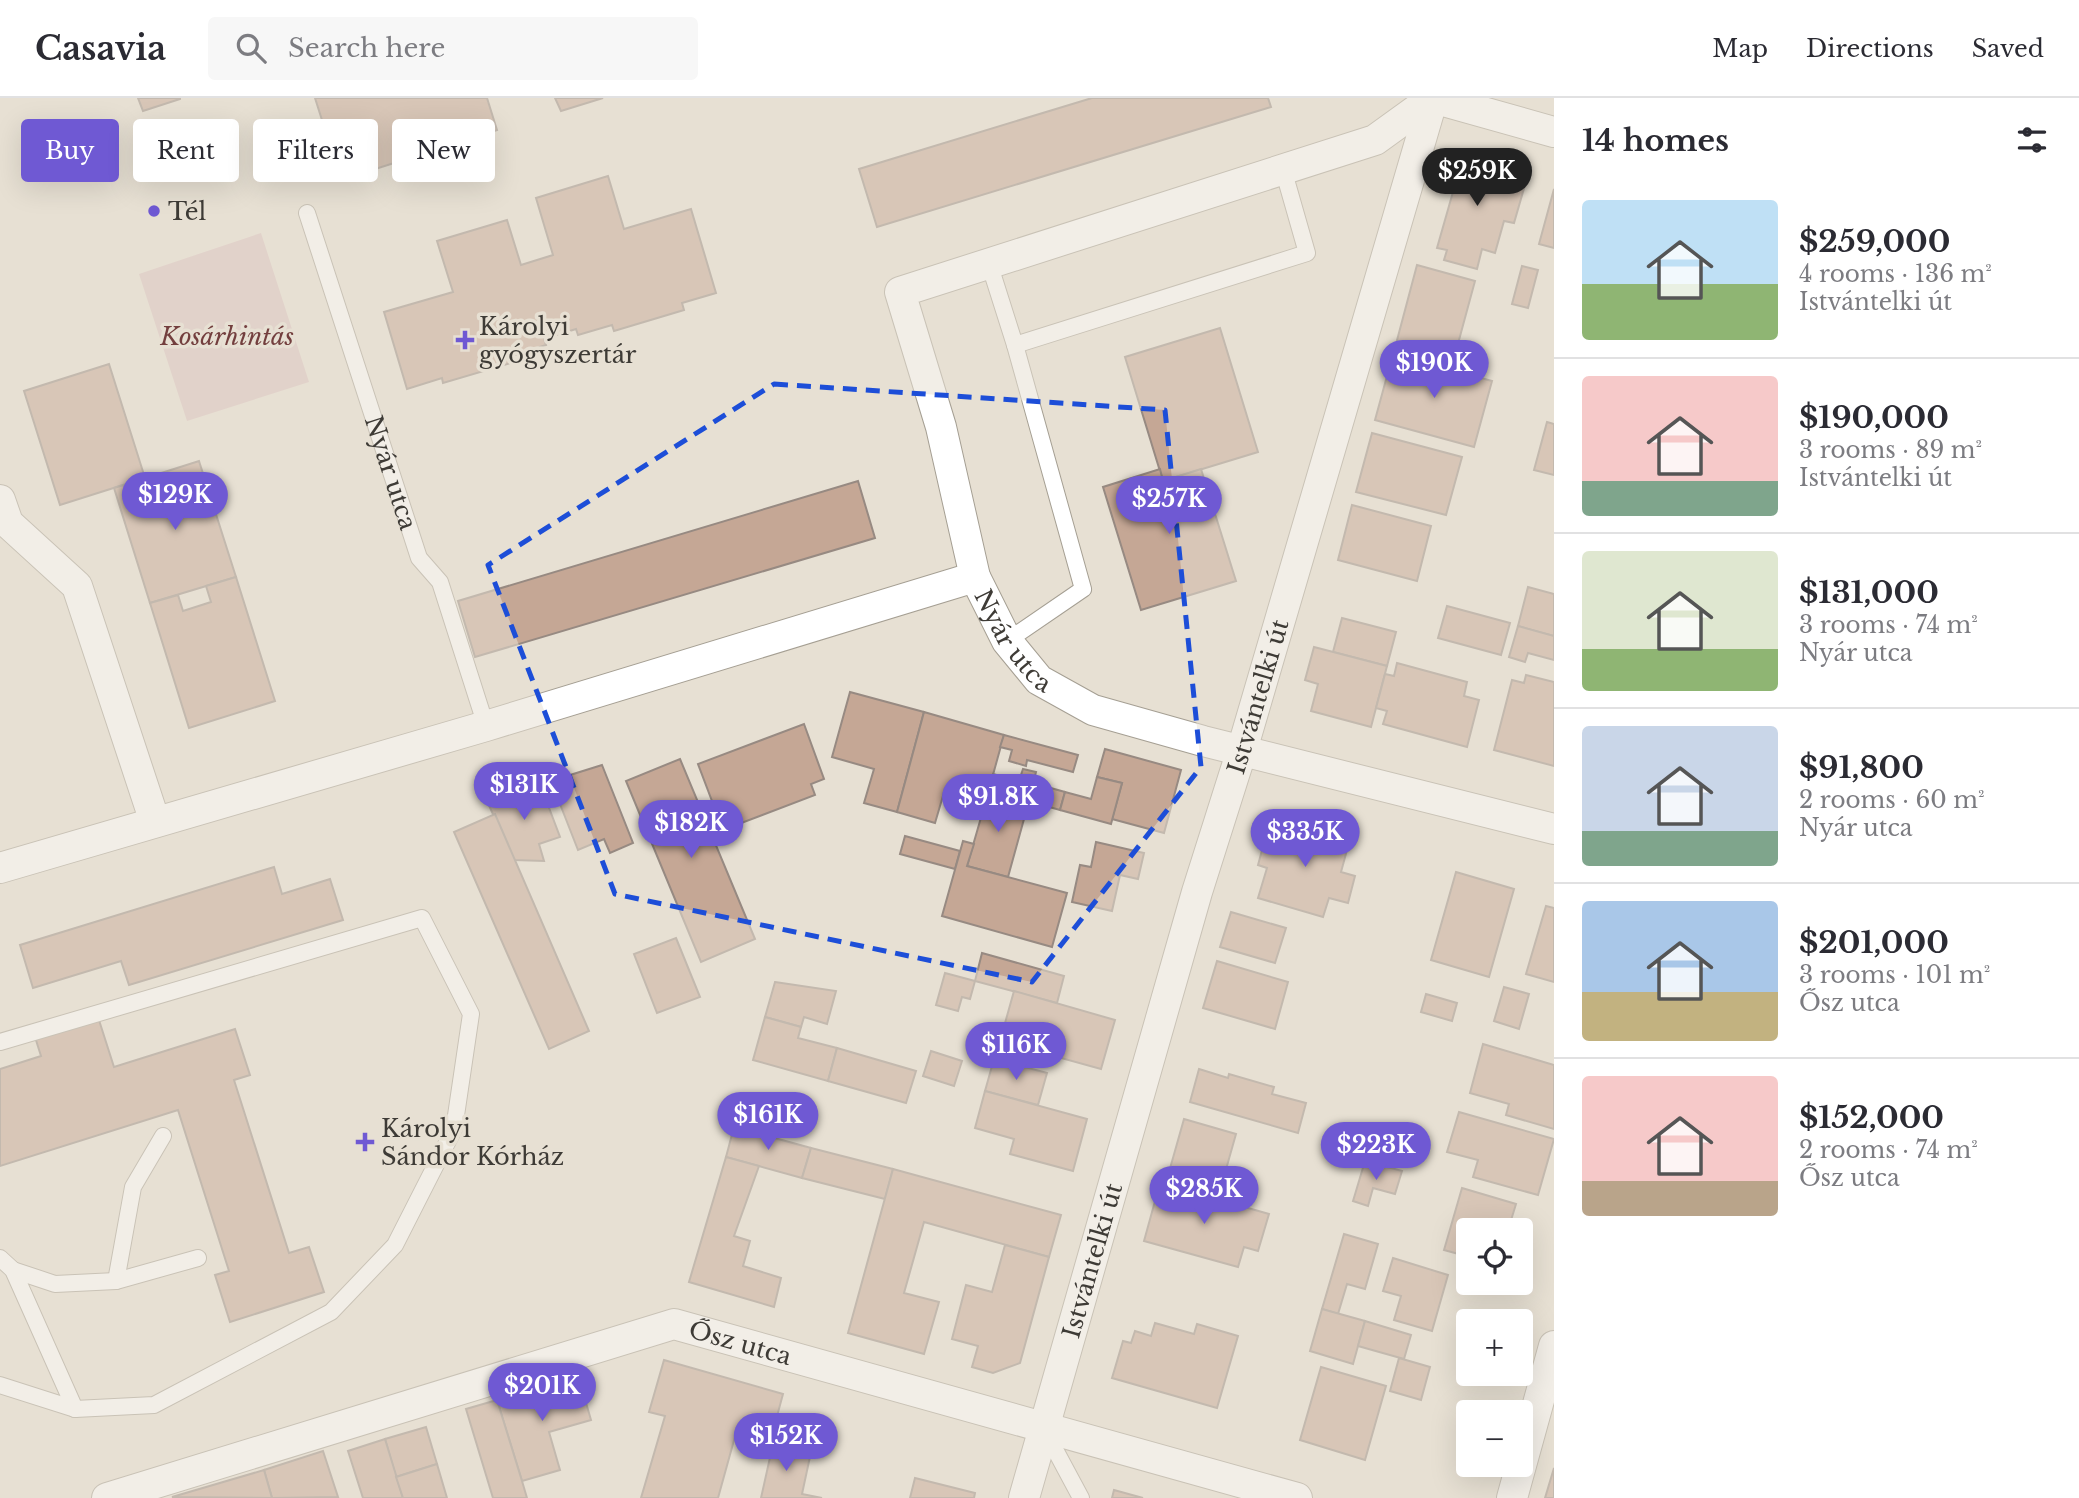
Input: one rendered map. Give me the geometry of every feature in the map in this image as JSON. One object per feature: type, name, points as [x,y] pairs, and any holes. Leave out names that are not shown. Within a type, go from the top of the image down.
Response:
[{"type":"street","points":[[975,577],[941,428],[900,292],[1375,140],[1433,98],[1554,132]]},
{"type":"street","name":"Istvántelki út","points":[[1024,1498],[1194,905],[1433,98]]},
{"type":"street","points":[[0,500],[8,523],[77,586],[155,822]]},
{"type":"street","name":"Nyár utca","points":[[0,868],[486,726],[975,577],[1007,641],[1039,680],[1093,710],[1203,741],[1554,828]]},
{"type":"street","name":"Ősz utca","points":[[107,1498],[674,1324],[1297,1498]]},
{"type":"street","points":[[1512,1498],[1554,1346]]},
{"type":"lane","points":[[1015,345],[1307,253],[1283,169]]},
{"type":"lane","name":"Nyár utca","points":[[307,212],[419,558],[440,582],[486,726]]},
{"type":"lane","points":[[989,263],[1015,345],[1083,589],[1007,641]]},
{"type":"lane","points":[[0,1042],[422,918],[471,1014],[454,1129],[395,1245],[331,1312],[154,1405],[75,1409],[0,1385]]},
{"type":"lane","points":[[116,1281],[133,1187],[163,1136]]},
{"type":"lane","points":[[0,1258],[13,1270],[75,1409]]},
{"type":"lane","points":[[13,1270],[55,1284],[116,1281],[198,1258]]},
{"type":"lane","points":[[1044,1429],[1081,1498]]},
{"type":"highlighted area","points":[[774,384],[1165,410],[1201,767],[1032,982],[615,894],[488,565]]},
{"type":"green space","name":"Kosárhintás","points":[[261,233],[309,382],[187,421],[139,274]]},
{"type":"building","points":[[138,98],[180,98],[180,99],[143,111]]},
{"type":"building","points":[[315,98],[487,98],[494,119],[392,119],[392,164],[378,168],[378,119],[322,119]]},
{"type":"building","points":[[555,98],[603,98],[561,111]]},
{"type":"building","points":[[1092,98],[1268,98],[1271,107],[877,227],[859,169]]},
{"type":"building","points":[[1447,154],[1527,178],[1514,223],[1504,221],[1495,253],[1482,249],[1477,269],[1444,260],[1447,250],[1437,248],[1453,192],[1438,187]]},
{"type":"building","points":[[608,176],[624,229],[691,209],[716,293],[682,303],[684,310],[614,331],[612,325],[578,335],[576,329],[544,339],[546,345],[512,356],[514,362],[443,383],[442,378],[407,389],[384,312],[453,292],[437,241],[507,220],[521,265],[553,255],[536,198]]},
{"type":"building","points":[[1554,189],[1554,248],[1539,244]]},
{"type":"building","points":[[1417,265],[1475,281],[1456,351],[1448,349],[1443,368],[1410,359],[1413,348],[1396,344]]},
{"type":"building","points":[[1522,266],[1538,270],[1528,308],[1512,304]]},
{"type":"building","points":[[1220,328],[1258,452],[1163,481],[1125,357]]},
{"type":"building","points":[[1393,354],[1492,381],[1474,447],[1375,420]]},
{"type":"building","points":[[109,364],[145,478],[60,505],[24,391]]},
{"type":"building","points":[[1547,422],[1554,424],[1554,475],[1534,470]]},
{"type":"building","points":[[1372,433],[1462,457],[1446,515],[1356,492]]},
{"type":"building","points":[[199,461],[236,577],[150,603],[114,488]]},
{"type":"building","points":[[1160,469],[1163,481],[1201,469],[1236,581],[1141,610],[1103,487]]},
{"type":"building","points":[[858,481],[875,538],[475,657],[458,601]]},
{"type":"building","points":[[1352,505],[1431,526],[1417,581],[1338,560]]},
{"type":"building","points":[[236,577],[275,701],[189,728],[150,603],[178,595],[183,611],[211,602],[206,586]]},
{"type":"building","points":[[1528,587],[1554,594],[1554,636],[1518,626]]},
{"type":"building","points":[[1447,606],[1510,623],[1501,655],[1438,638]]},
{"type":"building","points":[[1342,618],[1396,632],[1387,666],[1333,652]]},
{"type":"building","points":[[1518,626],[1554,636],[1554,660],[1528,653],[1525,662],[1509,657]]},
{"type":"building","points":[[1314,647],[1387,666],[1371,727],[1311,711],[1318,684],[1305,680]]},
{"type":"building","points":[[1397,663],[1467,682],[1464,696],[1479,700],[1467,747],[1383,724],[1387,711],[1376,708],[1385,674],[1394,676]]},
{"type":"building","points":[[1526,675],[1554,682],[1554,766],[1494,750],[1512,680],[1524,683]]},
{"type":"building","points":[[850,692],[924,712],[897,812],[864,803],[874,769],[832,757]]},
{"type":"building","points":[[924,712],[1004,735],[986,800],[945,789],[935,823],[897,812]]},
{"type":"building","points":[[804,724],[824,779],[811,784],[815,795],[723,830],[698,764]]},
{"type":"building","points":[[1004,735],[1078,755],[1073,772],[1027,760],[1026,766],[1009,761],[1012,750],[1000,747]]},
{"type":"building","points":[[1105,749],[1181,770],[1164,833],[1112,819],[1122,783],[1097,777]]},
{"type":"building","points":[[680,759],[755,939],[701,962],[626,781]]},
{"type":"building","points":[[602,765],[633,843],[610,853],[604,839],[578,850],[551,781]]},
{"type":"building","points":[[1023,769],[1036,772],[1033,783],[1065,792],[1060,810],[989,790],[993,774],[1019,781]]},
{"type":"building","points":[[1097,777],[1122,783],[1111,824],[1060,810],[1065,792],[1091,799]]},
{"type":"building","points":[[540,784],[560,837],[539,844],[544,861],[514,860],[486,799]]},
{"type":"building","points":[[989,790],[1029,801],[1008,877],[967,866]]},
{"type":"building","points":[[495,814],[589,1031],[549,1049],[454,832]]},
{"type":"building","points":[[1280,819],[1350,839],[1341,872],[1355,876],[1348,903],[1329,898],[1323,917],[1258,898],[1267,868],[1258,865],[1265,839],[1273,842]]},
{"type":"building","points":[[905,836],[960,851],[955,869],[900,854]]},
{"type":"building","points":[[963,841],[974,844],[967,866],[1067,893],[1052,947],[942,916]]},
{"type":"building","points":[[1096,842],[1144,853],[1138,879],[1120,875],[1112,911],[1072,902],[1080,865],[1091,867]]},
{"type":"building","points":[[274,867],[282,894],[330,879],[343,920],[129,985],[121,961],[33,988],[20,945]]},
{"type":"building","points":[[1456,872],[1514,889],[1489,977],[1431,960]]},
{"type":"building","points":[[1546,906],[1554,908],[1554,982],[1526,974]]},
{"type":"building","points":[[1231,912],[1286,928],[1275,963],[1220,947]]},
{"type":"building","points":[[676,938],[700,997],[657,1013],[634,954]]},
{"type":"building","points":[[982,953],[1064,976],[1057,1003],[975,981]]},
{"type":"building","points":[[1217,961],[1288,982],[1275,1029],[1203,1008]]},
{"type":"building","points":[[945,973],[975,981],[970,999],[962,997],[958,1011],[936,1005]]},
{"type":"building","points":[[775,982],[836,991],[827,1024],[804,1017],[801,1027],[765,1017]]},
{"type":"building","points":[[1504,987],[1529,994],[1519,1029],[1494,1021]]},
{"type":"building","points":[[1014,991],[1115,1020],[1101,1069],[1000,1041]]},
{"type":"building","points":[[1426,994],[1457,1003],[1452,1021],[1421,1012]]},
{"type":"building","points":[[98,1017],[114,1067],[235,1029],[250,1075],[234,1080],[289,1253],[309,1247],[324,1292],[230,1322],[215,1275],[229,1271],[178,1110],[0,1166],[0,1069],[41,1056],[35,1037]]},
{"type":"building","points":[[765,1017],[801,1027],[798,1038],[837,1048],[828,1081],[753,1060]]},
{"type":"building","points":[[1483,1044],[1554,1065],[1554,1129],[1506,1115],[1509,1104],[1470,1093]]},
{"type":"building","points":[[837,1048],[916,1071],[906,1103],[828,1081]]},
{"type":"building","points":[[931,1051],[962,1061],[954,1086],[923,1076]]},
{"type":"building","points":[[994,1059],[1047,1073],[1038,1105],[985,1091]]},
{"type":"building","points":[[1199,1069],[1228,1078],[1229,1074],[1274,1087],[1272,1094],[1306,1103],[1298,1133],[1190,1102]]},
{"type":"building","points":[[985,1091],[1087,1119],[1073,1171],[1010,1154],[1014,1139],[975,1128]]},
{"type":"building","points":[[1459,1112],[1554,1139],[1538,1195],[1473,1177],[1478,1160],[1447,1152]]},
{"type":"building","points":[[1184,1119],[1236,1134],[1221,1187],[1169,1172]]},
{"type":"building","points":[[734,1127],[811,1148],[802,1178],[726,1157]]},
{"type":"building","points":[[1370,1141],[1397,1149],[1391,1169],[1365,1161]]},
{"type":"building","points":[[811,1148],[893,1169],[885,1199],[802,1178]]},
{"type":"building","points":[[726,1157],[759,1166],[734,1236],[750,1241],[743,1266],[781,1278],[774,1307],[689,1282]]},
{"type":"building","points":[[1365,1161],[1402,1171],[1395,1194],[1373,1188],[1368,1206],[1353,1201]]},
{"type":"building","points":[[893,1169],[1061,1215],[1049,1257],[924,1222],[904,1293],[939,1302],[924,1354],[848,1333]]},
{"type":"building","points":[[1160,1183],[1269,1214],[1258,1251],[1244,1247],[1238,1267],[1144,1241]]},
{"type":"building","points":[[1462,1188],[1516,1204],[1512,1218],[1456,1218],[1456,1253],[1444,1250]]},
{"type":"building","points":[[1344,1234],[1378,1244],[1365,1289],[1347,1284],[1338,1314],[1322,1309]]},
{"type":"building","points":[[1005,1245],[1049,1257],[1020,1363],[993,1373],[972,1367],[978,1346],[952,1339],[966,1285],[992,1292]]},
{"type":"building","points":[[1393,1258],[1448,1275],[1432,1331],[1394,1320],[1401,1296],[1383,1291]]},
{"type":"building","points":[[1322,1309],[1365,1321],[1353,1364],[1310,1351]]},
{"type":"building","points":[[1365,1321],[1411,1335],[1404,1359],[1358,1346]]},
{"type":"building","points":[[1155,1323],[1194,1334],[1197,1324],[1238,1336],[1217,1408],[1112,1378],[1123,1341],[1131,1343],[1135,1331],[1151,1336]]},
{"type":"building","points":[[1399,1358],[1430,1367],[1421,1400],[1390,1391]]},
{"type":"building","points":[[664,1360],[783,1394],[770,1442],[736,1433],[718,1498],[641,1498],[665,1416],[649,1412]]},
{"type":"building","points":[[1321,1367],[1386,1386],[1365,1460],[1300,1440]]},
{"type":"building","points":[[578,1375],[591,1420],[549,1432],[560,1470],[522,1481],[497,1400]]},
{"type":"building","points":[[497,1400],[527,1498],[493,1498],[466,1409]]},
{"type":"building","points":[[426,1427],[437,1464],[396,1477],[385,1439]]},
{"type":"building","points":[[385,1439],[403,1498],[363,1498],[348,1451]]},
{"type":"building","points":[[773,1444],[811,1452],[802,1494],[822,1498],[761,1498]]},
{"type":"building","points":[[323,1451],[338,1497],[272,1498],[264,1470]]},
{"type":"building","points":[[437,1464],[447,1498],[403,1498],[396,1477]]},
{"type":"building","points":[[1554,1468],[1554,1498],[1545,1498]]},
{"type":"building","points":[[264,1470],[272,1498],[172,1497]]},
{"type":"building","points":[[915,1478],[975,1493],[974,1498],[910,1498]]},
{"type":"building","points":[[1114,1490],[1143,1498],[1112,1498]]},
{"type":"place","name":"Tél","points":[[154,211]]},
{"type":"place","name":"Károlyi gyógyszertár","points":[[465,340]]},
{"type":"place","name":"Károlyi Sándor Kórház","points":[[365,1142]]}]
